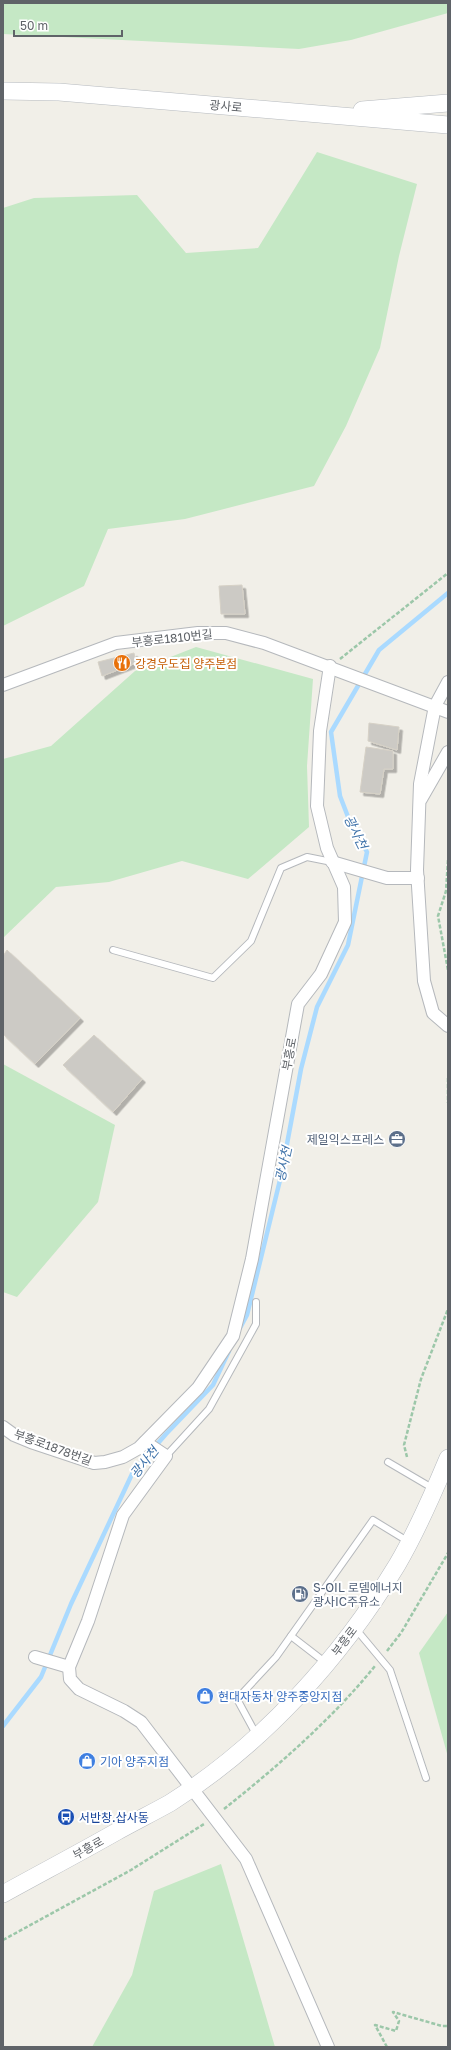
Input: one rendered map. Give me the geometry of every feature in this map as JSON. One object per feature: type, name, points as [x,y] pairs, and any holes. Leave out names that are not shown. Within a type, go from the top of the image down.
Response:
[{"type":"main road","name":"광사로","points":[[3,91],[60,92],[448,125]]},
{"type":"main road","points":[[312,114],[448,103]]},
{"type":"main road","name":"부흥로","points":[[3,1894],[169,1803],[230,1759],[296,1698],[327,1663],[397,1565],[435,1490],[448,1458]]},
{"type":"street","name":"부흥로1810번길","points":[[3,685],[116,643],[198,633],[226,633],[264,643],[402,693],[421,702],[436,706]]},
{"type":"street","name":"부흥로","points":[[252,1259],[298,1004],[321,974],[345,922],[344,887],[336,863],[326,848],[317,806],[320,731],[330,666]]},
{"type":"street","points":[[448,682],[436,706],[420,784],[418,878],[424,981],[433,1013],[448,1026]]},
{"type":"street","points":[[436,706],[448,712]]},
{"type":"street","points":[[420,801],[448,752]]},
{"type":"street","points":[[336,863],[387,878],[418,878]]},
{"type":"street","name":"부흥로1878번길","points":[[3,1427],[14,1435],[31,1442],[94,1463],[123,1457],[138,1448],[146,1442],[198,1388],[233,1336],[252,1259]]},
{"type":"street","points":[[146,1442],[164,1454],[123,1515],[88,1621],[69,1667],[70,1679],[79,1689],[124,1711],[140,1722],[192,1787],[246,1859],[328,2047]]},
{"type":"street","points":[[36,1658],[69,1667]]},
{"type":"lane","points":[[113,950],[213,978],[251,941],[281,868],[307,857],[336,863]]},
{"type":"lane","points":[[164,1454],[209,1409],[256,1324],[256,1302]]},
{"type":"lane","points":[[388,1462],[435,1490]]},
{"type":"lane","points":[[257,1735],[237,1699],[276,1657],[374,1520],[409,1542]]},
{"type":"lane","points":[[354,1626],[390,1670],[426,1778]]},
{"type":"lane","points":[[291,1636],[327,1663]]},
{"type":"path","points":[[330,666],[448,573]]},
{"type":"path","points":[[448,860],[446,891],[438,916],[448,970]]},
{"type":"path","points":[[448,1078],[448,1104]]},
{"type":"path","points":[[406,1457],[404,1445],[422,1379],[448,1309]]},
{"type":"path","points":[[3,1940],[131,1870],[215,1817],[260,1780],[325,1722],[381,1658],[401,1633],[448,1553]]},
{"type":"path","points":[[387,2047],[375,2025],[396,2031],[399,2021],[393,2012],[442,2026],[448,2026]]},
{"type":"green space","points":[[3,3],[448,3],[448,13],[351,40],[299,49],[3,34]]},
{"type":"green space","points":[[317,152],[417,184],[399,256],[380,348],[346,426],[314,486],[185,519],[108,529],[84,586],[3,626],[3,208],[34,198],[137,195],[186,253],[258,248]]},
{"type":"green space","points":[[196,647],[313,679],[307,766],[309,827],[248,879],[182,861],[109,882],[56,887],[3,938],[3,759],[51,746],[135,671]]},
{"type":"green space","points":[[3,1064],[115,1125],[98,1202],[17,1297],[3,1292]]},
{"type":"green space","points":[[448,1612],[448,1757],[419,1653]]},
{"type":"green space","points":[[221,1864],[275,2047],[92,2047],[132,1975],[154,1891]]},
{"type":"building","points":[[242,585],[245,614],[221,614],[219,586]]},
{"type":"building","points":[[134,653],[136,663],[102,676],[98,662]]},
{"type":"building","points":[[369,723],[399,727],[397,750],[368,741]]},
{"type":"building","points":[[366,747],[393,751],[393,769],[384,769],[380,794],[360,792]]},
{"type":"building","points":[[7,950],[80,1018],[35,1064],[3,1034],[3,956]]},
{"type":"building","points":[[94,1035],[142,1079],[113,1112],[63,1065]]},
{"type":"waterway","name":"광사천","points":[[240,1328],[247,1315],[281,1176],[301,1069],[317,1007],[348,945],[367,852],[350,822],[340,796],[331,732],[379,650],[448,593]]},
{"type":"waterway","name":"광사천","points":[[3,1726],[41,1677],[71,1604],[133,1472],[166,1434],[213,1385],[229,1351]]},
{"type":"place","name":"강경우도집 양주본점","points":[[122,663]]},
{"type":"place","name":"제일익스프레스","points":[[397,1139]]},
{"type":"place","name":"S-OIL 로뎀에너지 광사IC주유소","points":[[300,1594]]},
{"type":"place","name":"현대자동차 양주중앙지점","points":[[205,1696]]},
{"type":"place","name":"기아 양주지점","points":[[87,1761]]},
{"type":"place","name":"서반창.삽사동","points":[[66,1817]]}]
